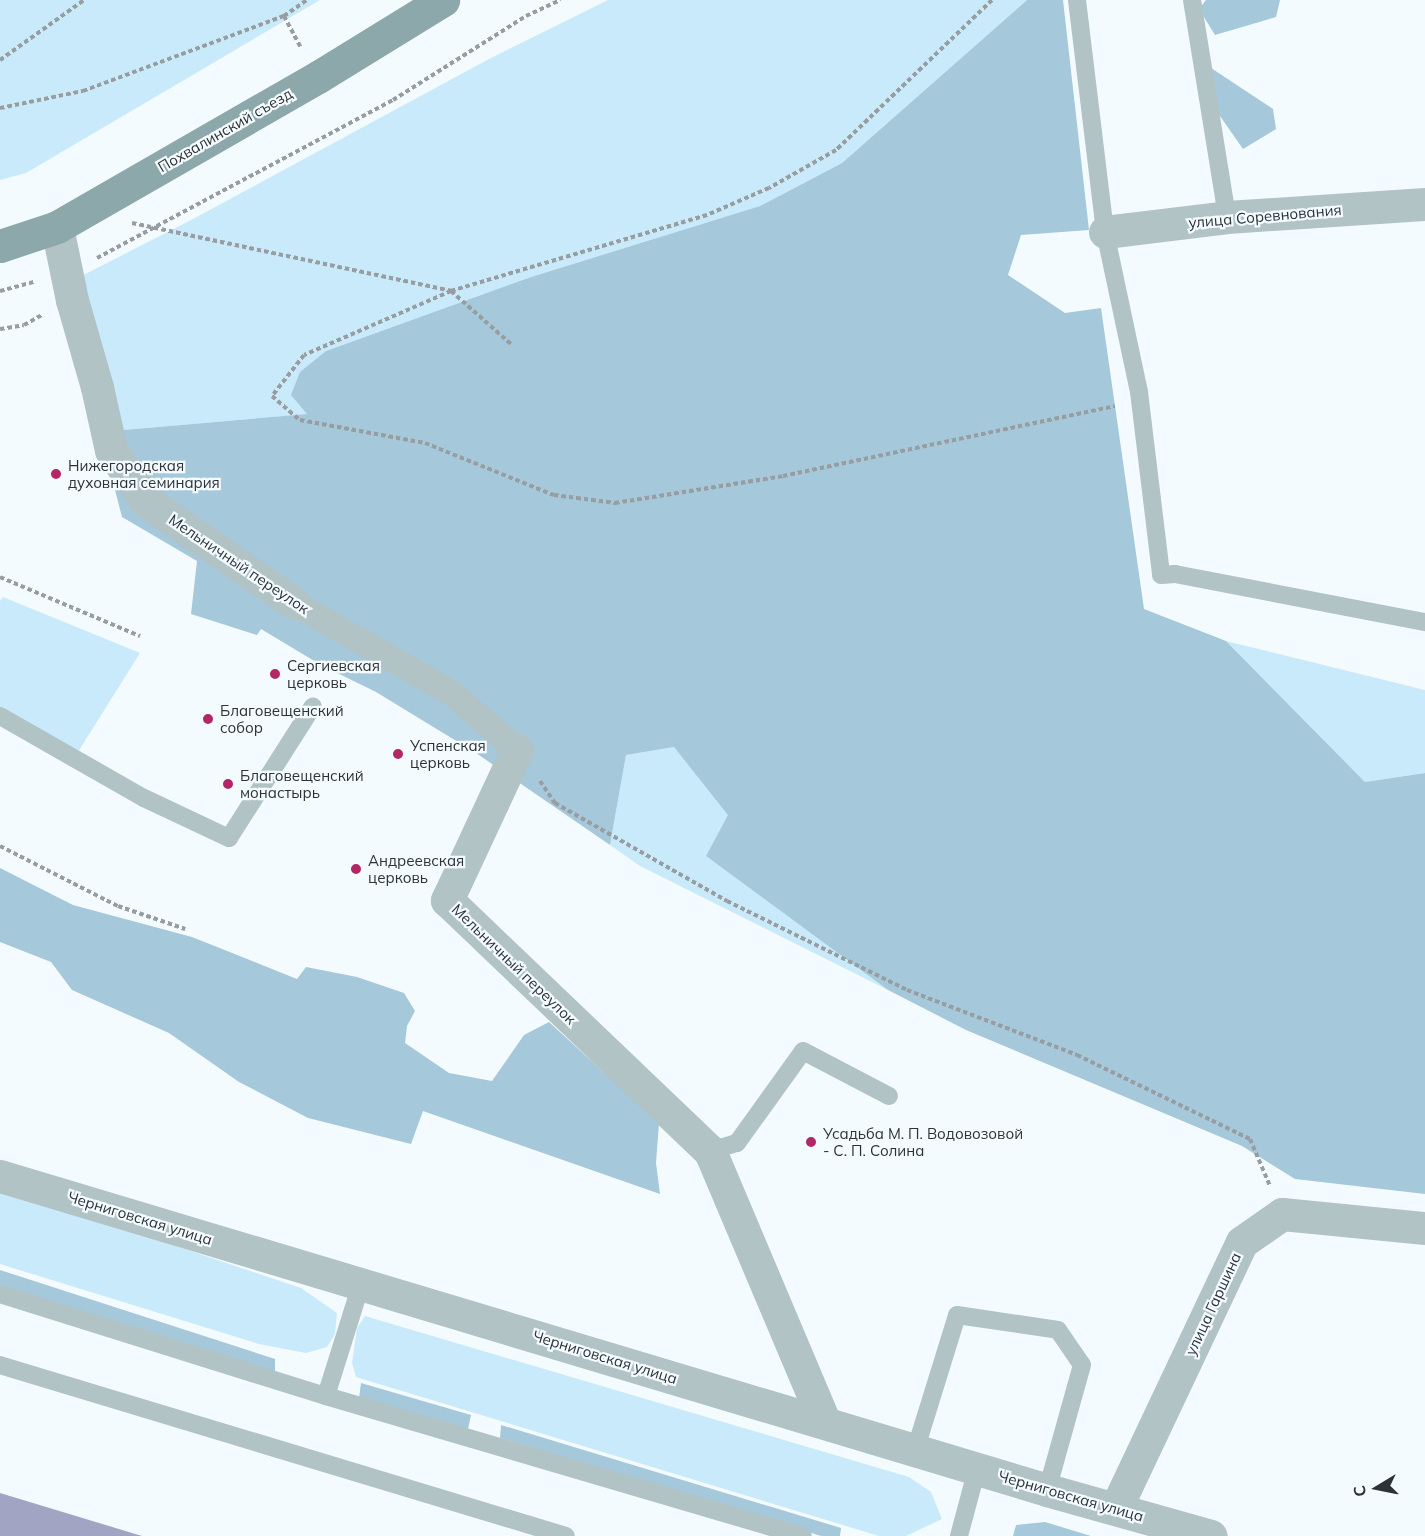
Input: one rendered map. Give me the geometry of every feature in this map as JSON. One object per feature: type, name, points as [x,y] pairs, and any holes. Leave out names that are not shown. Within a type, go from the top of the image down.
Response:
[{"type":"main road","name":"Похвалинский съезд","points":[[0,246],[69,220],[318,77],[443,0]]},
{"type":"street","name":"улица Соревнования","points":[[1105,232],[1227,217],[1425,204]]},
{"type":"street","name":"Мельничный переулок","points":[[69,220],[69,287],[98,387],[111,450],[146,501],[294,603],[452,693],[517,750],[447,900],[710,1151],[825,1423]]},
{"type":"street","name":"Черниговская улица","points":[[0,1176],[915,1451],[1211,1536]]},
{"type":"street","points":[[1282,1214],[1425,1228]]},
{"type":"street","name":"улица Гаршина","points":[[1116,1508],[1242,1242],[1282,1214]]},
{"type":"lane","points":[[1077,0],[1105,232],[1139,392],[1161,574],[1175,574],[1425,622]]},
{"type":"lane","points":[[1192,0],[1227,217]]},
{"type":"lane","points":[[0,716],[144,798],[229,838],[314,706]]},
{"type":"lane","points":[[710,1151],[737,1143],[803,1051],[888,1096]]},
{"type":"lane","points":[[326,1396],[361,1284]]},
{"type":"lane","points":[[0,1294],[326,1396],[803,1536]]},
{"type":"lane","points":[[915,1451],[957,1315],[1058,1330],[1082,1365],[1047,1490]]},
{"type":"lane","points":[[0,1365],[566,1536]]},
{"type":"lane","points":[[959,1536],[977,1469]]},
{"type":"path","points":[[0,60],[84,0]]},
{"type":"path","points":[[0,108],[83,91],[284,16],[307,0]]},
{"type":"path","points":[[0,329],[24,325],[69,287],[154,227],[393,100],[526,16],[560,0]]},
{"type":"path","points":[[992,0],[836,150],[769,188],[707,215],[451,291],[304,355],[272,396],[300,420],[425,442],[554,495],[615,503],[783,476],[1119,405]]},
{"type":"path","points":[[69,220],[154,227],[451,291],[511,344]]},
{"type":"path","points":[[0,291],[69,287]]},
{"type":"path","points":[[0,577],[140,636]]},
{"type":"path","points":[[517,750],[555,803],[727,901],[907,990],[1077,1055],[1250,1139],[1282,1214]]},
{"type":"path","points":[[0,846],[118,906],[185,929]]},
{"type":"shaded area","points":[[0,0],[320,0],[26,173],[0,180]]},
{"type":"shaded area","points":[[608,0],[1027,0],[842,163],[760,206],[531,277],[326,351],[308,414],[100,432],[60,287],[193,219],[489,59]]},
{"type":"shaded area","points":[[1027,0],[1063,0],[1089,230],[1021,235],[1008,275],[1065,313],[1101,308],[1144,609],[1226,641],[1365,782],[1425,773],[1425,1194],[1295,1179],[1242,1146],[966,1030],[888,990],[706,856],[728,815],[674,747],[626,755],[610,845],[476,753],[376,692],[321,665],[261,629],[257,635],[191,614],[197,561],[122,517],[100,432],[307,414],[291,395],[300,372],[326,351],[531,277],[760,206],[842,163]]},
{"type":"shaded area","points":[[1206,0],[1280,0],[1276,17],[1215,35],[1199,9]]},
{"type":"shaded area","points":[[1211,68],[1273,109],[1276,129],[1243,149],[1213,106]]},
{"type":"shaded area","points":[[3,597],[140,653],[78,752],[0,709],[0,601]]},
{"type":"shaded area","points":[[1226,641],[1425,690],[1425,773],[1365,782]]},
{"type":"shaded area","points":[[674,747],[729,815],[706,856],[888,990],[640,866],[610,845],[626,755]]},
{"type":"shaded area","points":[[0,868],[73,905],[192,937],[297,979],[306,967],[357,977],[404,993],[415,1011],[407,1026],[405,1043],[449,1073],[492,1081],[524,1035],[549,1022],[659,1123],[656,1163],[660,1194],[423,1111],[411,1144],[308,1118],[239,1082],[169,1033],[72,990],[51,962],[0,942]]},
{"type":"shaded area","points":[[0,1187],[301,1288],[337,1313],[335,1334],[327,1347],[306,1353],[259,1344],[0,1264]]},
{"type":"shaded area","points":[[0,1270],[275,1359],[275,1373],[0,1288]]},
{"type":"shaded area","points":[[365,1316],[909,1477],[931,1492],[942,1519],[906,1536],[879,1536],[356,1377],[352,1363],[357,1328]]},
{"type":"shaded area","points":[[361,1383],[471,1415],[468,1429],[359,1398]]},
{"type":"shaded area","points":[[501,1425],[841,1528],[840,1536],[821,1536],[500,1438]]},
{"type":"shaded area","points":[[0,1493],[142,1536],[0,1536]]},
{"type":"shaded area","points":[[1045,1522],[1091,1536],[1013,1536],[1016,1525]]},
{"type":"place","name":"Нижегородская духовная семинария","points":[[56,474]]},
{"type":"place","name":"Сергиевская церковь","points":[[275,674]]},
{"type":"place","name":"Благовещенский собор","points":[[208,719]]},
{"type":"place","name":"Успенская церковь","points":[[398,754]]},
{"type":"place","name":"Благовещенский монастырь","points":[[228,784]]},
{"type":"place","name":"Андреевская церковь","points":[[356,869]]},
{"type":"place","name":"Усадьба М. П. Водовозовой - С. П. Солина","points":[[811,1142]]}]
